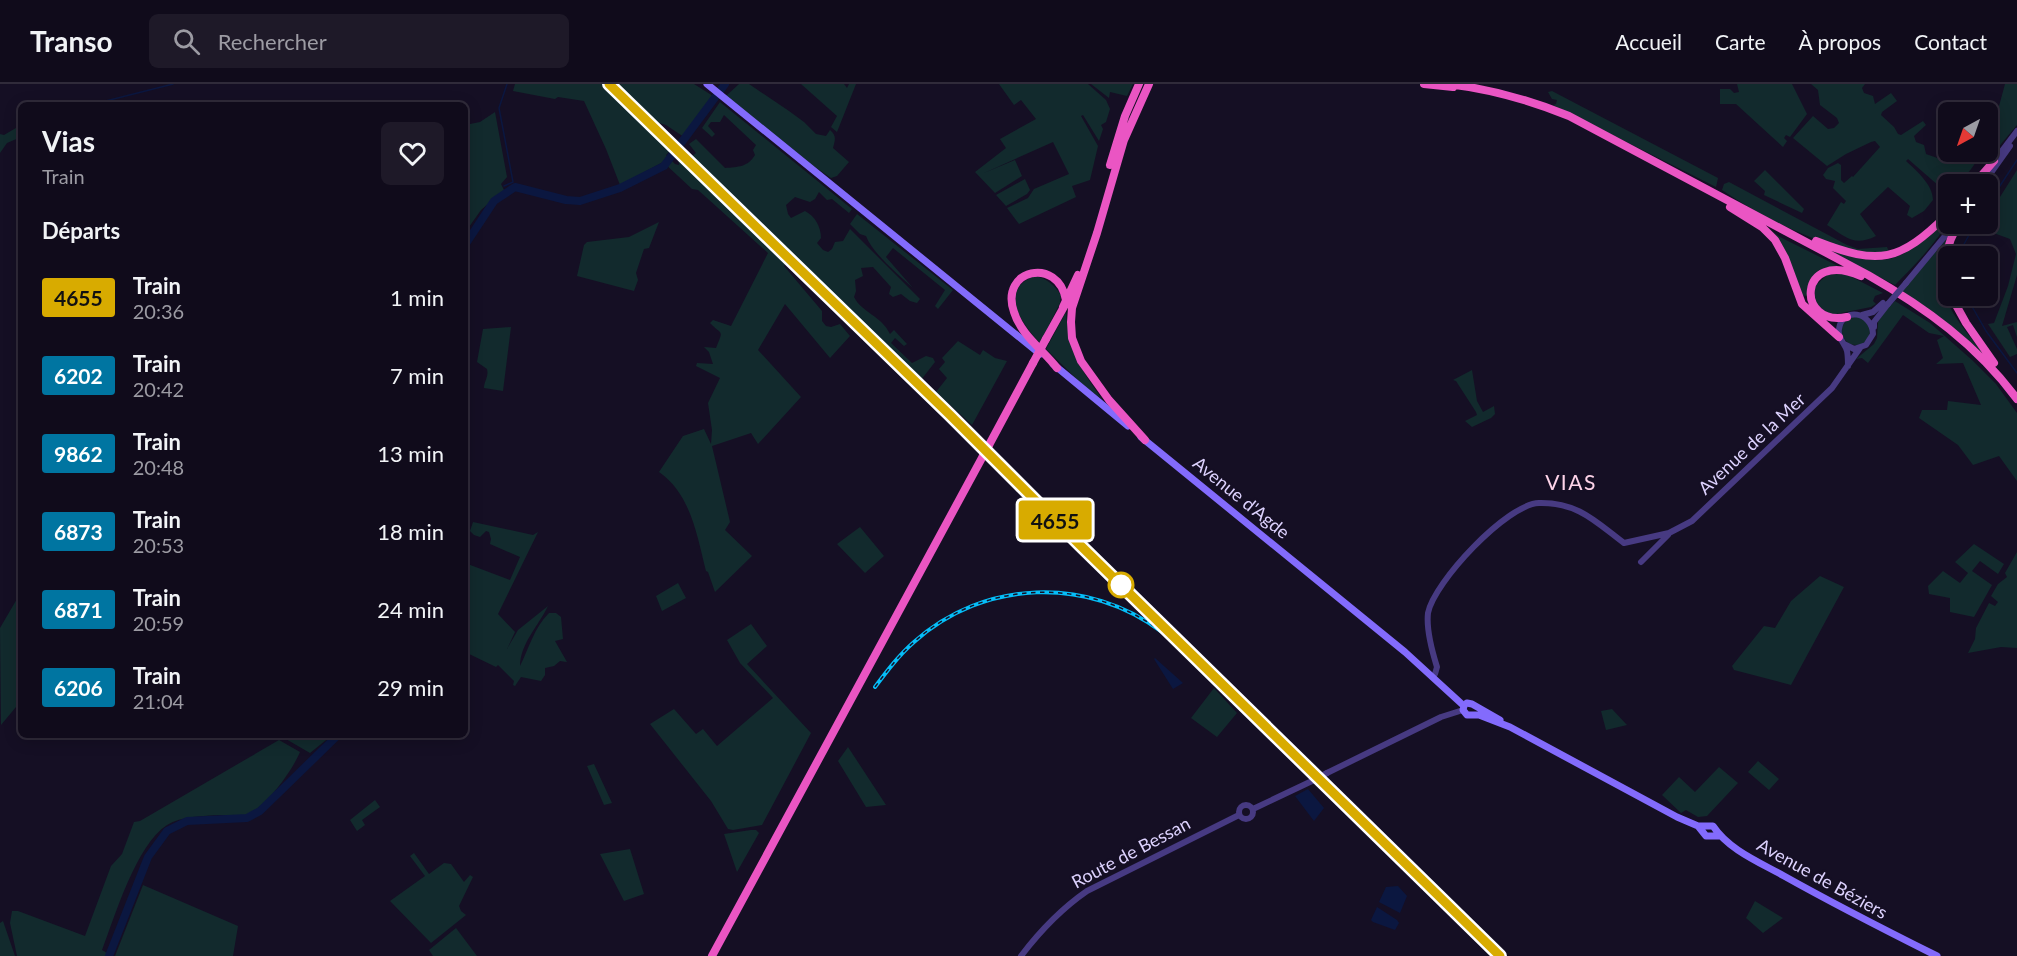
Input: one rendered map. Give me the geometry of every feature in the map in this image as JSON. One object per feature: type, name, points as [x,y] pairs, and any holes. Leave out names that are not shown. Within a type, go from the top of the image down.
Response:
[{"type":"highway","points":[[1140,84],[1097,233],[1072,308],[1071,322],[1076,351],[1109,400],[1145,440]]},
{"type":"highway","points":[[1065,303],[1089,247],[1118,136],[1138,97],[1151,84]]},
{"type":"highway","points":[[1424,84],[1467,89],[1508,98],[1548,111],[1607,138],[1752,219],[1769,233],[1780,248],[1802,304],[1841,340]]},
{"type":"highway","points":[[1448,84],[1519,98],[1569,116],[1889,286],[1924,309],[1966,342],[2017,397]]},
{"type":"highway","points":[[1712,196],[1802,243],[1923,311],[1984,365],[2017,405]]},
{"type":"highway","points":[[1778,226],[1850,254],[1879,257],[1893,255],[1911,247],[1938,223]]},
{"type":"highway","points":[[712,956],[1086,266]]},
{"type":"highway","points":[[1847,316],[1831,318],[1817,310],[1811,294],[1815,279],[1824,272],[1835,269],[1851,272],[1869,280]]},
{"type":"highway","points":[[1057,368],[1018,323],[1013,311],[1012,296],[1016,283],[1025,275],[1037,271],[1048,274],[1057,281],[1063,289],[1065,303]]},
{"type":"highway","points":[[1957,306],[2017,397]]},
{"type":"main road","name":"Avenue d'Agde","points":[[710,86],[1405,652],[1419,660],[1464,706]]},
{"type":"main road","points":[[1472,704],[1475,711],[1467,715],[1464,706],[1472,704]]},
{"type":"main road","name":"Avenue de Béziers","points":[[1475,711],[1663,811],[1703,828],[1713,826],[1716,835],[1743,853],[1913,946],[1937,956]]},
{"type":"main road","name":"Avenue de Béziers","points":[[1913,946],[1926,956]]},
{"type":"street","points":[[1998,156],[2017,131]]},
{"type":"street","points":[[1986,174],[2017,136]]},
{"type":"street","points":[[1841,340],[1851,348],[1860,348],[1869,342],[1874,322],[1887,302],[1946,234]]},
{"type":"street","points":[[1848,368],[1847,352],[1841,340],[1840,325],[1847,316],[1873,312],[1887,302]]},
{"type":"street","points":[[1862,315],[1869,320],[1873,330]]},
{"type":"street","name":"Avenue de la Mer","points":[[1434,675],[1437,667],[1428,617],[1434,596],[1453,569],[1484,537],[1506,519],[1533,503],[1579,510],[1624,543],[1669,533],[1692,521],[1703,512],[1753,462],[1817,404],[1848,368],[1860,348]]},
{"type":"street","name":"Avenue de la Mer","points":[[1641,562],[1669,533]]},
{"type":"street","name":"Route de Bessan","points":[[1253,809],[1464,706]]},
{"type":"street","name":"Route de Bessan","points":[[1239,815],[1240,808],[1244,805],[1249,805],[1253,809]]},
{"type":"street","name":"Route de Bessan","points":[[1239,815],[1249,819],[1253,809]]},
{"type":"street","name":"Route de Bessan","points":[[1021,956],[1048,922],[1067,904],[1087,891],[1239,815]]},
{"type":"green space","points":[[515,84],[606,84],[672,149],[666,155],[675,164],[679,165],[679,156],[787,262],[784,266],[822,311],[822,321],[826,326],[840,324],[850,336],[830,358],[785,304],[758,350],[801,397],[758,444],[751,433],[712,446],[730,522],[725,530],[752,556],[715,592],[706,571],[696,530],[686,504],[670,481],[659,472],[683,436],[704,429],[711,444],[712,430],[708,403],[720,378],[696,366],[697,363],[713,364],[709,352],[704,347],[716,348],[721,335],[710,323],[713,320],[731,326],[768,253],[663,162],[620,185],[584,101],[558,97],[555,99],[513,91]]},
{"type":"green space","points":[[617,84],[694,84],[713,96],[684,137],[666,125],[656,122]]},
{"type":"green space","points":[[739,84],[749,84],[804,122],[816,134],[826,136],[830,130],[835,136],[833,148],[849,162],[837,176],[831,178],[815,167],[726,96]]},
{"type":"green space","points":[[801,84],[844,84],[847,88],[849,84],[856,84],[837,132],[831,127],[837,116]]},
{"type":"green space","points":[[999,84],[1088,84],[1106,100],[1110,109],[1106,122],[1101,125],[1103,129],[1099,141],[1083,115],[1081,116],[1098,146],[1090,180],[1072,186],[1076,197],[1019,224],[1007,208],[1028,198],[1034,189],[1069,174],[1053,142],[984,173],[1015,160],[1022,176],[995,193],[975,172],[1006,148],[1000,139],[1036,119],[1021,100],[1014,105]]},
{"type":"green space","points":[[1091,84],[1133,84],[1127,96],[1110,92],[1109,98]]},
{"type":"green space","points":[[1737,84],[1792,84],[1807,114],[1790,137],[1786,135],[1784,138],[1787,141],[1783,147],[1736,104],[1720,104],[1720,89],[1739,92]]},
{"type":"green space","points":[[1811,84],[1865,84],[1862,88],[1864,93],[1873,96],[1875,104],[1891,93],[1897,101],[1881,115],[1898,134],[1901,135],[1923,121],[1926,125],[1914,136],[1916,142],[1924,145],[1926,154],[1938,158],[1938,162],[1975,162],[1967,174],[1938,174],[1938,185],[1908,159],[1906,161],[1927,184],[1933,200],[1924,211],[1912,218],[1907,215],[1910,206],[1888,187],[1860,214],[1876,236],[1862,241],[1845,237],[1827,225],[1841,202],[1844,204],[1846,201],[1833,188],[1835,181],[1826,179],[1823,175],[1828,168],[1838,163],[1841,165],[1841,180],[1844,183],[1853,177],[1880,147],[1875,141],[1871,142],[1827,166],[1793,138],[1813,116],[1828,129],[1834,128],[1839,123],[1837,118],[1820,105],[1818,90]]},
{"type":"green space","points":[[2005,84],[2017,84],[2017,125],[1998,148],[1998,110]]},
{"type":"green space","points":[[1552,91],[1718,178],[1716,187],[1553,105],[1557,100],[1552,99],[1548,92]]},
{"type":"green space","points":[[720,102],[852,209],[849,213],[832,199],[827,200],[819,192],[810,202],[795,197],[786,205],[791,218],[805,211],[814,219],[821,234],[817,243],[823,250],[828,252],[835,242],[843,241],[850,229],[920,299],[917,303],[901,294],[893,297],[889,294],[891,287],[873,267],[861,268],[863,276],[855,280],[854,297],[857,302],[882,322],[890,334],[894,330],[907,344],[904,346],[895,338],[891,343],[912,363],[926,356],[933,358],[935,362],[921,380],[691,157],[696,153],[689,144],[696,139],[725,168],[746,164],[755,155],[753,150],[756,145],[724,115],[720,122],[711,122],[708,126],[715,134],[712,137],[702,128]]},
{"type":"green space","points":[[495,112],[507,177],[501,184],[504,190],[481,210],[469,227],[468,124],[480,122]]},
{"type":"green space","points":[[18,127],[18,138],[7,143],[0,153],[0,134],[4,135]]},
{"type":"green space","points":[[1765,170],[1804,209],[1802,213],[1764,195],[1765,191],[1754,181]]},
{"type":"green space","points":[[2017,170],[2017,275],[2002,326],[2017,322],[2017,337],[2013,325],[2007,327],[2017,349],[2017,354],[2010,357],[1988,324],[1994,323],[2008,286],[2016,254],[2010,239],[1996,234],[1998,200]]},
{"type":"green space","points":[[1025,179],[1030,190],[1006,206],[996,195]]},
{"type":"green space","points":[[1729,182],[1847,245],[1858,249],[1887,247],[1889,252],[1848,249],[1802,234],[1758,212],[1722,190],[1724,184]]},
{"type":"green space","points":[[857,214],[953,290],[938,309],[935,306],[945,290],[893,248],[886,257],[913,288],[880,257],[866,236],[860,234],[850,224]]},
{"type":"green space","points":[[659,222],[649,248],[644,249],[636,273],[638,280],[634,291],[577,276],[584,245],[587,242],[629,237]]},
{"type":"green space","points":[[1765,226],[1780,237],[1838,266],[1819,270],[1808,285],[1807,296],[1800,295]]},
{"type":"green space","points":[[1938,226],[1940,234],[1934,242],[1895,285],[1818,246],[1860,258],[1889,259],[1902,254]]},
{"type":"green space","points":[[1938,248],[1938,306],[1949,306],[1987,359],[1902,291]]},
{"type":"green space","points":[[1844,273],[1883,293],[1875,296],[1873,301],[1876,304],[1831,315],[1815,304],[1814,287],[1827,275]]},
{"type":"green space","points":[[1035,276],[1050,283],[1061,295],[1060,303],[1040,343],[1020,317],[1015,298],[1017,290],[1024,282]]},
{"type":"green space","points":[[1895,301],[1930,323],[1972,360],[1996,384],[2017,413],[2017,481],[1999,456],[1973,465],[1958,445],[1919,418],[1922,410],[1947,410],[1948,401],[1981,405],[1963,363],[1936,364],[1943,358],[1937,340],[1944,336],[1929,333],[1903,315],[1868,363],[1862,358],[1856,359],[1874,344],[1877,338],[1878,322]]},
{"type":"green space","points":[[1066,312],[1067,326],[1076,358],[1102,399],[1083,385],[1046,349]]},
{"type":"green space","points":[[1856,317],[1866,321],[1870,331],[1866,341],[1856,345],[1846,341],[1842,331],[1846,321]]},
{"type":"green space","points":[[511,327],[503,391],[484,388],[487,369],[477,362],[483,329]]},
{"type":"green space","points":[[958,341],[980,355],[983,350],[995,358],[1007,361],[972,425],[936,392],[947,378],[939,369],[945,362],[942,358]]},
{"type":"green space","points":[[1472,370],[1477,401],[1483,412],[1494,406],[1495,414],[1472,427],[1465,421],[1477,415],[1476,412],[1456,381],[1453,380]]},
{"type":"green space","points":[[473,522],[533,535],[538,532],[498,614],[515,632],[507,649],[518,630],[548,606],[526,642],[520,666],[536,632],[549,613],[556,613],[561,617],[563,639],[555,641],[567,662],[560,661],[554,666],[545,668],[545,675],[541,681],[521,677],[515,686],[514,681],[498,665],[496,667],[468,653],[468,564],[510,580],[520,557],[490,544],[489,532],[486,531],[480,537],[470,531]]},
{"type":"green space","points":[[860,527],[884,556],[865,573],[837,544]]},
{"type":"green space","points":[[1974,544],[2004,564],[1998,574],[1980,561],[1972,571],[1992,585],[1974,617],[1950,612],[1950,598],[1929,594],[1928,586],[1943,571],[1960,583],[1968,573],[1955,562]]},
{"type":"green space","points":[[2017,552],[2017,648],[2001,647],[1968,653],[1975,639],[1976,628],[1989,603],[1995,606],[1998,602],[1991,596],[1998,584],[2007,577],[2005,573]]},
{"type":"green space","points":[[1820,576],[1844,587],[1791,685],[1734,670],[1732,666],[1764,626],[1775,628],[1791,601]]},
{"type":"green space","points":[[678,583],[686,598],[662,611],[656,596]]},
{"type":"green space","points":[[18,597],[18,705],[1,725],[0,628]]},
{"type":"green space","points":[[751,624],[767,646],[747,664],[811,733],[762,825],[733,830],[728,829],[711,801],[650,724],[674,709],[696,734],[703,729],[717,746],[773,698],[740,663],[727,640]]},
{"type":"green space","points":[[1214,688],[1237,713],[1217,737],[1191,718]]},
{"type":"green space","points":[[1612,709],[1627,725],[1606,730],[1601,711]]},
{"type":"green space","points":[[284,738],[329,738],[310,753]]},
{"type":"green space","points":[[279,740],[300,752],[284,779],[260,807],[243,816],[220,815],[179,820],[167,825],[156,835],[136,864],[102,950],[112,956],[17,956],[10,923],[12,911],[18,911],[85,936],[111,866],[122,854],[134,822],[140,821]]},
{"type":"green space","points":[[848,747],[886,805],[866,807],[838,761]]},
{"type":"green space","points":[[1758,761],[1779,779],[1769,790],[1748,772]]},
{"type":"green space","points":[[594,764],[612,803],[604,805],[587,766]]},
{"type":"green space","points":[[1719,767],[1738,783],[1707,816],[1698,817],[1686,810],[1681,813],[1662,795],[1679,777],[1695,792]]},
{"type":"green space","points":[[375,800],[380,807],[362,820],[365,825],[357,831],[350,820]]},
{"type":"green space","points":[[751,830],[759,833],[737,872],[724,834]]},
{"type":"green space","points":[[630,849],[644,894],[624,901],[600,854]]},
{"type":"green space","points":[[414,853],[429,874],[444,863],[451,864],[464,882],[470,875],[473,877],[459,906],[466,915],[431,943],[390,901],[425,876],[410,856]]},
{"type":"green space","points":[[143,885],[238,926],[233,956],[115,956]]},
{"type":"green space","points":[[1755,901],[1783,918],[1763,933],[1746,918]]},
{"type":"green space","points":[[3,921],[15,956],[0,956],[0,923]]},
{"type":"green space","points":[[456,928],[477,956],[433,956],[429,950]]},
{"type":"water","points":[[1155,658],[1183,683],[1173,689]]},
{"type":"water","points":[[1308,789],[1324,808],[1314,821],[1295,796]]},
{"type":"water","points":[[1398,886],[1407,896],[1400,913],[1379,902],[1386,887]]},
{"type":"water","points":[[1377,907],[1397,920],[1399,923],[1395,930],[1371,920]]},
{"type":"waterway","points":[[102,102],[173,84]]},
{"type":"waterway","points":[[504,186],[513,182],[499,108],[507,84]]},
{"type":"waterway","points":[[468,240],[494,201],[515,187],[566,200],[580,201],[620,188],[664,166],[725,84]]},
{"type":"waterway","points":[[1998,189],[2017,160]]},
{"type":"waterway","points":[[1963,246],[1970,234]]},
{"type":"waterway","points":[[1972,306],[1986,331],[2017,373]]},
{"type":"waterway","points":[[109,956],[148,857],[167,831],[187,821],[247,818],[260,811],[335,738]]},
{"type":"railway","points":[[613,84],[1504,956]]},
{"type":"railway","points":[[875,687],[893,663],[914,642],[942,621],[972,606],[1004,596],[1037,592],[1069,594],[1102,601],[1133,614],[1162,632]]},
{"type":"train","name":"4655","points":[[609,84],[950,415],[1500,956]]},
{"type":"district","name":"VIAS","points":[[1571,483]]}]
